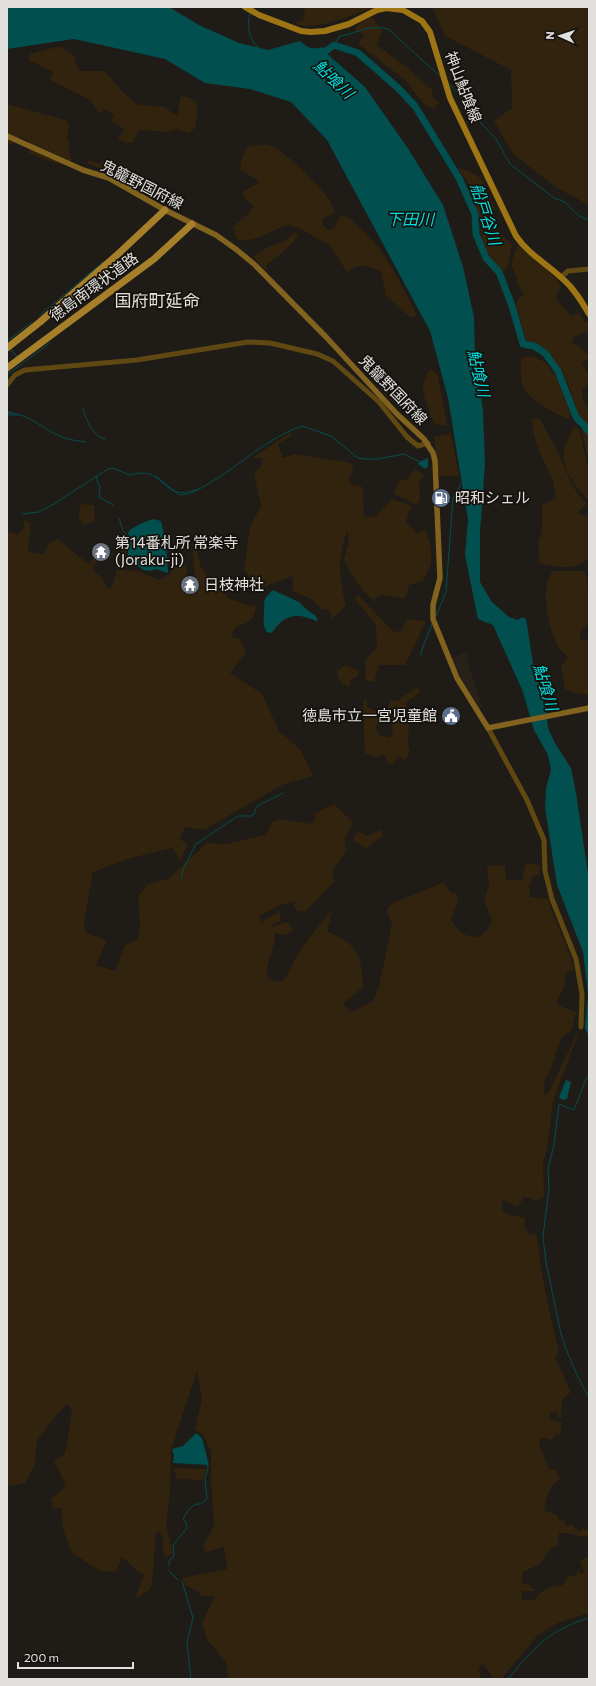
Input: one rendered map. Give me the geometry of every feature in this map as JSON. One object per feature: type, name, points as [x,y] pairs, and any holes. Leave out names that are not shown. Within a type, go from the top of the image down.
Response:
[{"type":"highway","name":"徳島南環状道路","points":[[7,348],[40,322],[117,255],[165,210]]},
{"type":"highway","name":"徳島南環状道路","points":[[8,367],[154,259],[192,224]]},
{"type":"main road","name":"神山鮎喰線","points":[[245,7],[257,14],[301,31],[325,31],[349,24],[380,9],[392,7],[399,8],[419,19],[427,26],[453,104],[516,236],[524,247],[561,277],[576,293],[589,314]]},
{"type":"main road","name":"鬼籠野国府線","points":[[7,136],[83,170],[109,178],[165,210],[216,235],[237,250],[255,265],[327,338],[396,414],[428,443],[435,458],[440,569],[439,584],[433,606],[434,622],[457,678],[488,728]]},
{"type":"main road","points":[[488,728],[589,708]]},
{"type":"street","points":[[561,277],[568,271],[589,269]]},
{"type":"street","points":[[7,385],[15,375],[25,370],[137,360],[248,342],[265,342],[317,354],[333,361],[379,402],[410,441],[418,446],[428,443]]},
{"type":"street","points":[[488,728],[527,800],[544,840],[546,871],[552,899],[576,959],[582,994],[581,1027]]},
{"type":"shaded area","points":[[304,7],[377,7],[327,23],[307,26],[297,25],[296,22],[303,20],[305,10]]},
{"type":"shaded area","points":[[432,7],[589,7],[589,205],[557,188],[513,154],[494,121],[512,108],[511,70],[445,36]]},
{"type":"shaded area","points":[[372,17],[382,31],[377,45],[408,68],[432,90],[432,96],[439,102],[433,109],[425,105],[404,79],[358,44],[364,34],[354,30],[361,22]]},
{"type":"shaded area","points":[[60,46],[76,57],[75,63],[81,71],[105,71],[121,90],[137,105],[165,107],[175,115],[179,115],[178,110],[180,97],[188,97],[196,102],[198,112],[195,128],[189,133],[177,129],[168,132],[139,130],[133,143],[127,143],[117,139],[125,130],[112,121],[114,116],[107,110],[99,113],[90,100],[50,80],[53,72],[28,60],[30,54]]},
{"type":"shaded area","points":[[7,104],[65,120],[69,124],[67,139],[70,142],[69,153],[72,160],[63,165],[29,153],[29,141],[21,137],[12,145],[7,143]]},
{"type":"shaded area","points":[[269,145],[286,155],[307,174],[326,195],[335,212],[323,219],[323,225],[328,230],[334,228],[340,216],[349,217],[377,245],[393,269],[417,315],[411,318],[386,296],[381,272],[372,268],[360,266],[347,272],[330,246],[301,229],[289,225],[260,237],[242,241],[236,238],[233,227],[250,212],[254,206],[243,197],[243,192],[260,182],[240,169],[242,157],[247,147]]},
{"type":"shaded area","points":[[105,158],[126,169],[125,180],[87,163],[89,160],[100,164]]},
{"type":"shaded area","points":[[457,167],[467,170],[483,181],[495,208],[492,218]]},
{"type":"shaded area","points":[[464,183],[482,206],[493,226],[512,245],[507,268],[502,272],[488,256],[481,234],[479,216]]},
{"type":"shaded area","points":[[294,232],[299,234],[280,255],[266,265],[268,272],[253,257],[268,247],[285,241]]},
{"type":"shaded area","points":[[517,245],[557,279],[560,287],[556,298],[571,316],[579,312],[585,322],[589,322],[589,334],[584,332],[574,337],[572,343],[579,346],[589,356],[589,358],[582,364],[589,375],[589,383],[582,390],[582,398],[589,410],[589,462],[575,404],[565,376],[558,364],[544,348],[526,340],[516,305],[517,301],[524,294],[516,282],[517,277],[511,266]]},
{"type":"shaded area","points":[[531,356],[545,362],[557,378],[571,416],[567,419],[538,403],[525,390],[520,371],[522,358]]},
{"type":"shaded area","points":[[432,369],[438,376],[447,425],[442,426],[433,423],[424,395],[423,384],[428,371]]},
{"type":"shaded area","points":[[532,419],[540,419],[557,450],[577,493],[587,504],[578,512],[580,515],[589,515],[589,558],[571,567],[553,566],[539,563],[538,541],[542,531],[542,505],[556,498],[553,481],[539,451],[533,431]]},
{"type":"shaded area","points":[[574,426],[579,429],[589,471],[589,501],[570,478],[563,456],[567,440]]},
{"type":"shaded area","points":[[291,432],[291,436],[278,444],[283,458],[294,454],[347,462],[354,465],[349,480],[350,484],[363,487],[364,517],[374,517],[392,499],[412,506],[406,521],[417,534],[425,529],[431,547],[431,564],[423,581],[409,585],[405,599],[381,595],[373,600],[368,596],[353,576],[344,559],[349,541],[348,530],[342,548],[340,567],[346,605],[332,620],[329,609],[322,610],[313,600],[293,591],[293,576],[258,589],[244,570],[250,527],[261,506],[254,474],[262,464],[262,458],[252,458]]},
{"type":"shaded area","points":[[451,433],[459,476],[439,476],[434,437]]},
{"type":"shaded area","points":[[415,468],[424,476],[419,482],[420,501],[415,505],[408,500],[393,494],[400,479],[407,480]]},
{"type":"shaded area","points":[[81,504],[94,505],[95,521],[83,525],[78,516]]},
{"type":"shaded area","points":[[23,520],[31,523],[28,552],[43,554],[50,543],[58,539],[87,563],[90,564],[95,556],[99,557],[92,569],[103,579],[107,588],[112,587],[117,570],[138,571],[159,580],[170,574],[175,562],[186,564],[187,573],[182,582],[183,593],[195,591],[193,551],[196,549],[201,567],[209,578],[230,599],[256,606],[254,615],[250,621],[236,627],[231,637],[240,639],[246,653],[230,673],[262,694],[279,731],[301,750],[313,776],[284,784],[204,830],[185,827],[180,839],[187,844],[181,861],[172,848],[131,858],[93,872],[84,922],[86,933],[107,940],[96,965],[116,971],[124,946],[137,940],[140,925],[138,896],[148,884],[168,879],[207,843],[226,844],[266,835],[272,822],[281,819],[312,824],[315,820],[314,814],[334,804],[353,822],[345,839],[346,852],[332,871],[334,882],[305,912],[297,911],[293,904],[297,901],[280,905],[259,916],[262,924],[264,920],[280,912],[281,921],[270,926],[271,927],[287,922],[294,930],[284,935],[274,933],[274,945],[267,968],[267,974],[270,979],[280,981],[287,976],[304,945],[330,912],[332,913],[327,931],[351,946],[359,958],[361,966],[363,987],[343,1004],[351,1012],[373,1001],[379,986],[392,924],[387,912],[388,907],[397,901],[444,882],[451,893],[456,893],[458,900],[451,920],[461,932],[473,937],[478,936],[484,933],[492,920],[484,901],[489,884],[487,866],[505,865],[506,880],[522,880],[525,865],[533,863],[540,866],[539,875],[533,876],[529,886],[530,897],[548,899],[574,969],[566,974],[564,978],[566,983],[556,1002],[562,1007],[576,1012],[571,1031],[561,1038],[550,1071],[545,1079],[544,1092],[546,1095],[550,1090],[577,1033],[578,1034],[553,1102],[548,1143],[543,1165],[544,1196],[537,1201],[524,1197],[518,1207],[503,1200],[501,1208],[507,1214],[525,1218],[525,1227],[528,1233],[537,1235],[546,1294],[559,1352],[555,1357],[571,1392],[562,1400],[561,1418],[559,1418],[556,1410],[550,1414],[549,1419],[562,1423],[560,1435],[554,1436],[553,1440],[541,1437],[539,1443],[549,1470],[555,1469],[560,1478],[550,1490],[546,1501],[545,1510],[558,1516],[559,1521],[564,1520],[566,1526],[573,1524],[579,1531],[583,1528],[589,1531],[589,1536],[559,1533],[557,1547],[551,1548],[539,1565],[523,1572],[522,1583],[529,1584],[535,1591],[523,1591],[521,1596],[523,1600],[534,1600],[546,1589],[553,1586],[563,1585],[569,1575],[576,1576],[578,1570],[581,1574],[584,1572],[580,1560],[589,1556],[589,1613],[560,1622],[538,1635],[501,1679],[493,1678],[483,1664],[478,1668],[481,1679],[229,1679],[226,1662],[207,1640],[202,1623],[214,1597],[202,1596],[194,1589],[186,1586],[182,1578],[227,1569],[224,1547],[206,1552],[203,1547],[214,1525],[211,1482],[211,1453],[204,1436],[195,1429],[202,1399],[197,1371],[171,1450],[170,1495],[166,1526],[173,1554],[165,1557],[162,1545],[164,1538],[159,1532],[156,1533],[152,1585],[148,1591],[135,1599],[144,1574],[139,1573],[122,1557],[116,1572],[100,1571],[71,1552],[63,1529],[61,1508],[53,1508],[51,1499],[66,1486],[54,1461],[65,1454],[72,1411],[68,1404],[58,1413],[37,1441],[34,1467],[25,1483],[7,1487],[7,534],[9,532],[18,535],[24,528]]},
{"type":"shaded area","points":[[126,535],[126,564],[117,562],[124,536]]},
{"type":"shaded area","points":[[553,571],[584,571],[587,578],[589,621],[580,633],[581,640],[589,641],[589,695],[573,693],[565,689],[561,665],[568,658],[559,648],[554,639],[546,608],[546,587]]},
{"type":"shaded area","points":[[358,595],[394,632],[401,631],[407,619],[426,621],[405,665],[379,665],[374,682],[365,681],[366,659],[377,647],[376,625],[355,599]]},
{"type":"shaded area","points":[[466,652],[472,676],[483,707],[479,708],[462,680],[452,658]]},
{"type":"shaded area","points":[[346,665],[359,671],[357,677],[351,680],[349,687],[340,681],[337,671]]},
{"type":"shaded area","points":[[417,687],[421,692],[407,702],[406,706],[409,725],[408,744],[410,750],[406,761],[399,756],[391,765],[386,761],[385,755],[381,755],[376,758],[365,753],[363,703],[366,699],[367,706],[374,711],[380,709],[382,715],[376,727],[378,734],[388,738],[392,736],[393,728],[387,710],[390,700],[397,701]]},
{"type":"shaded area","points":[[380,830],[384,835],[366,849],[353,840],[359,832],[368,836]]},
{"type":"shaded area","points":[[173,1468],[207,1469],[203,1480],[177,1479]]},
{"type":"water","name":"下田川","points":[[7,7],[169,7],[199,25],[239,43],[268,50],[300,41],[310,48],[323,47],[325,52],[365,87],[409,150],[443,205],[463,267],[474,317],[475,355],[483,411],[485,464],[480,533],[480,582],[492,602],[509,617],[518,620],[522,617],[526,619],[534,669],[546,709],[548,728],[555,743],[571,768],[576,793],[589,880],[589,1037],[585,1028],[588,994],[583,952],[557,885],[545,808],[546,788],[551,770],[548,755],[534,730],[523,692],[493,625],[478,619],[465,555],[468,520],[448,398],[430,331],[327,140],[291,102],[250,89],[205,83],[165,59],[74,39],[7,49]]},
{"type":"water","points":[[428,458],[428,466],[425,469],[418,464],[421,461]]},
{"type":"water","points":[[153,519],[161,521],[166,544],[168,573],[156,569],[151,571],[143,570],[128,560],[128,533],[131,529]]},
{"type":"water","points":[[273,590],[299,602],[315,615],[318,620],[316,621],[302,616],[293,616],[284,620],[271,633],[267,632],[264,627],[264,601]]},
{"type":"water","points":[[566,1080],[571,1082],[567,1099],[563,1100],[559,1097]]},
{"type":"water","points":[[196,1433],[202,1438],[209,1465],[173,1463],[174,1456],[172,1449],[183,1446]]},
{"type":"waterway","points":[[250,13],[249,32],[255,45],[259,48]]},
{"type":"waterway","points":[[334,45],[340,36],[368,28],[388,29],[441,77]]},
{"type":"waterway","name":"船戸谷川","points":[[318,57],[334,45],[358,53],[398,88],[415,106],[459,178],[475,214],[476,234],[486,258],[499,272],[512,306],[523,344],[534,346],[545,353],[558,371],[576,417],[589,431]]},
{"type":"waterway","points":[[449,84],[475,111],[480,122],[496,139],[510,164],[554,198],[565,202],[579,216],[589,220]]},
{"type":"waterway","points":[[40,315],[103,262]]},
{"type":"waterway","points":[[7,341],[32,322]]},
{"type":"waterway","points":[[7,375],[50,343]]},
{"type":"waterway","points":[[11,349],[17,357]]},
{"type":"waterway","points":[[83,408],[90,427],[96,434],[105,439]]},
{"type":"waterway","points":[[7,411],[12,413]]},
{"type":"waterway","points":[[7,413],[22,415],[62,437],[86,442]]},
{"type":"waterway","points":[[7,415],[18,415]]},
{"type":"waterway","points":[[22,514],[39,512],[108,469],[113,468],[130,475],[147,473],[157,478],[167,487],[181,495],[191,493],[218,478],[276,438],[302,426],[331,436],[358,458],[378,459],[404,454],[420,462]]},
{"type":"waterway","points":[[156,476],[175,491],[184,492],[199,489]]},
{"type":"waterway","points":[[96,477],[100,488],[99,497],[113,505]]},
{"type":"waterway","points":[[436,616],[446,592],[453,498],[461,484]]},
{"type":"waterway","points":[[119,518],[123,531],[127,535]]},
{"type":"waterway","points":[[421,655],[432,624]]},
{"type":"waterway","points":[[181,878],[184,867],[196,844],[238,816],[251,816],[254,814],[257,806],[283,793]]},
{"type":"waterway","points":[[589,1076],[586,1079],[574,1110],[559,1104],[554,1145],[548,1169],[549,1188],[543,1237],[546,1262],[561,1334],[577,1375],[589,1398]]},
{"type":"waterway","points":[[169,1566],[169,1561],[174,1556],[173,1545],[187,1528],[186,1522],[183,1519],[188,1510],[192,1506],[201,1504],[207,1499],[205,1479],[208,1468],[207,1464]]},
{"type":"waterway","points":[[169,1571],[178,1580]]},
{"type":"waterway","points":[[182,1581],[193,1618],[187,1642],[191,1679]]},
{"type":"waterway","points":[[508,1679],[534,1649],[552,1634],[589,1618]]},
{"type":"place","name":"昭和シェル","points":[[441,498]]},
{"type":"place","name":"第14番札所 常楽寺 (Joraku-ji)","points":[[101,552]]},
{"type":"place","name":"日枝神社","points":[[190,585]]},
{"type":"place","name":"徳島市立一宮児童館","points":[[451,716]]},
{"type":"district","name":"国府町延命","points":[[157,301]]},
{"type":"water label","name":"鮎喰川","points":[[334,79]]},
{"type":"water label","name":"鮎喰川","points":[[479,373]]},
{"type":"water label","name":"鮎喰川","points":[[546,687]]}]
